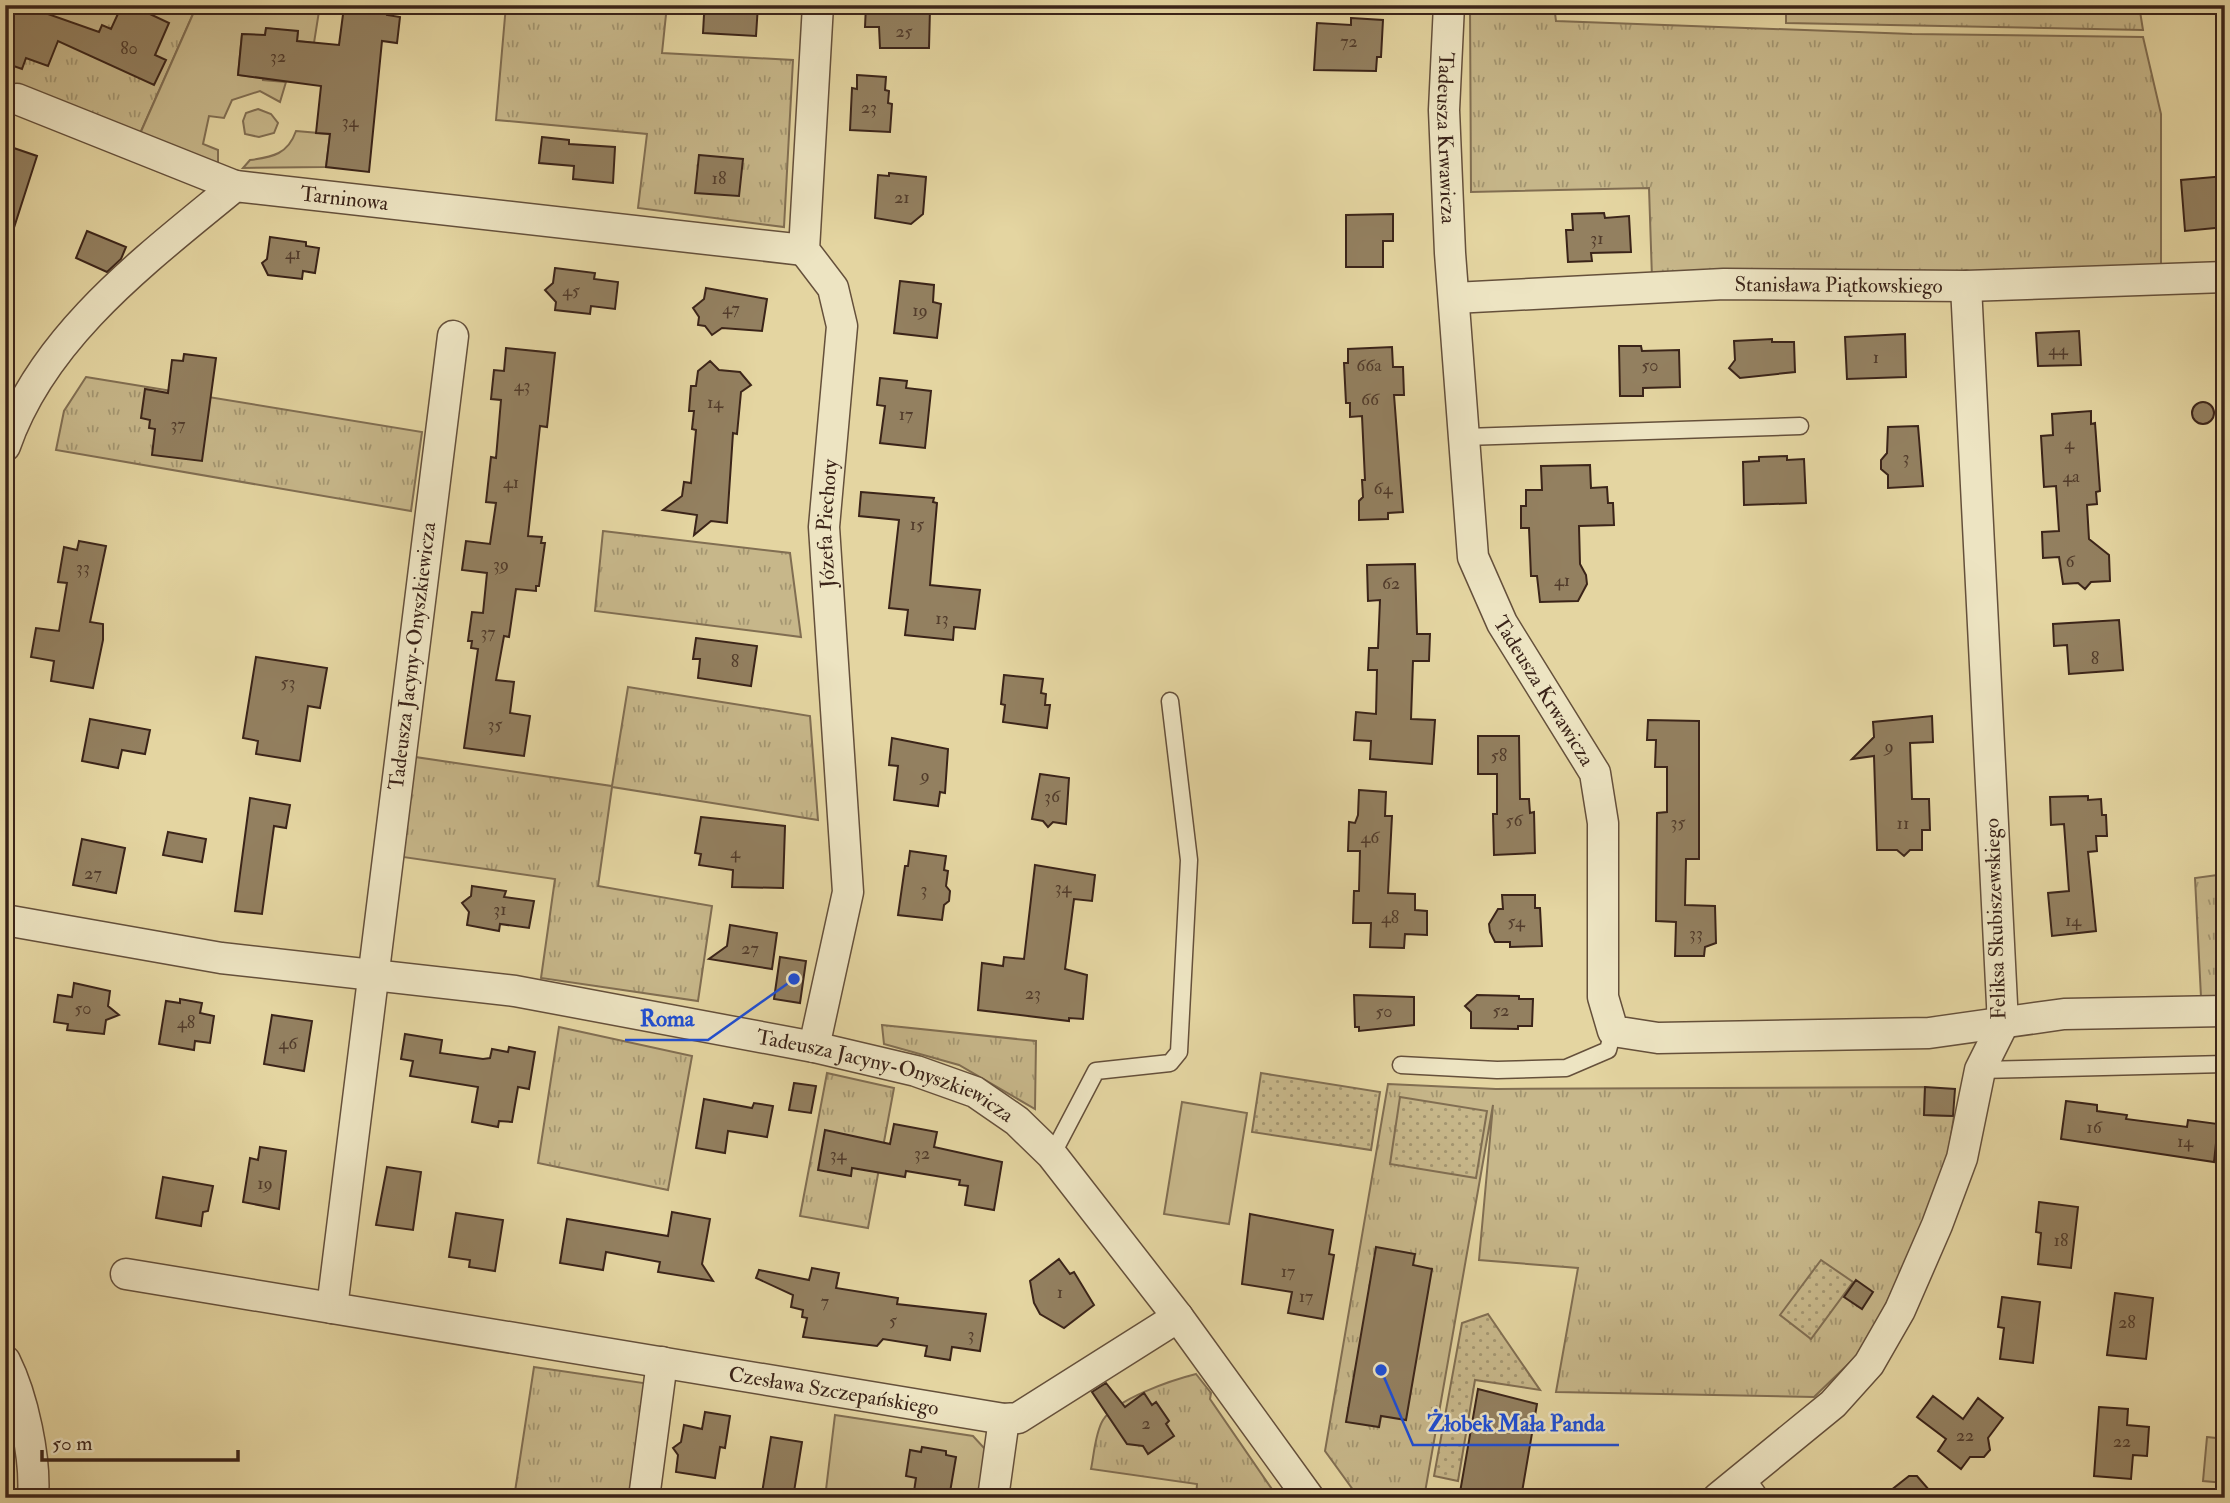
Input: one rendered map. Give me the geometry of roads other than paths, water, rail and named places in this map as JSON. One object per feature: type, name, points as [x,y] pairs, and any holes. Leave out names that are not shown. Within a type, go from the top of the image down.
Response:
[{"type":"street","points":[[804,250],[818,5]]},
{"type":"street","name":"Tadeusza Krwawicza","points":[[1449,5],[1444,110],[1454,338],[1465,437],[1473,557],[1502,623],[1595,773],[1603,823],[1604,998],[1613,1031]]},
{"type":"street","points":[[5,446],[18,409],[45,369],[118,283],[236,186],[11,95]]},
{"type":"street","name":"Tarninowa","points":[[236,186],[804,250]]},
{"type":"street","name":"Józefa Piechoty","points":[[804,250],[833,288],[842,326],[824,527],[848,892],[814,1047]]},
{"type":"street","name":"Stanisława Piątkowskiego","points":[[1454,298],[1724,284],[1966,286],[2225,277]]},
{"type":"street","name":"Feliksa Skubiszewskiego","points":[[1718,1498],[1753,1487],[1869,1364],[1900,1310],[1937,1225],[1962,1157],[1980,1070],[2003,1024],[1966,286]]},
{"type":"street","name":"Tadeusza Jacyny-Onyszkiewicza","points":[[371,976],[453,336]]},
{"type":"street","name":"Tadeusza Jacyny-Onyszkiewicza","points":[[5,920],[221,958],[515,991],[814,1047],[916,1071],[975,1092],[1017,1121],[1052,1155],[1178,1317],[1309,1498]]},
{"type":"street","points":[[332,1308],[371,976]]},
{"type":"street","points":[[1613,1031],[1658,1038],[1929,1033],[2064,1014],[2225,1011]]},
{"type":"street","name":"Czesława Szczepańskiego","points":[[126,1273],[1004,1419]]},
{"type":"street","points":[[993,1498],[1004,1419],[1018,1418],[1178,1317]]},
{"type":"street","points":[[5,1361],[24,1417],[34,1483],[33,1498]]},
{"type":"street","points":[[644,1498],[662,1362]]},
{"type":"lane","points":[[1465,437],[1800,426]]},
{"type":"lane","points":[[1052,1155],[1096,1071],[1170,1063],[1179,1052],[1189,860],[1170,701]]},
{"type":"lane","points":[[1401,1065],[1497,1070],[1566,1068],[1608,1050],[1613,1031]]},
{"type":"lane","points":[[1980,1070],[2225,1064]]},
{"type":"place","name":"Roma","points":[[794,979]]},
{"type":"place","name":"Żłobek Mała Panda","points":[[1381,1370]]}]
